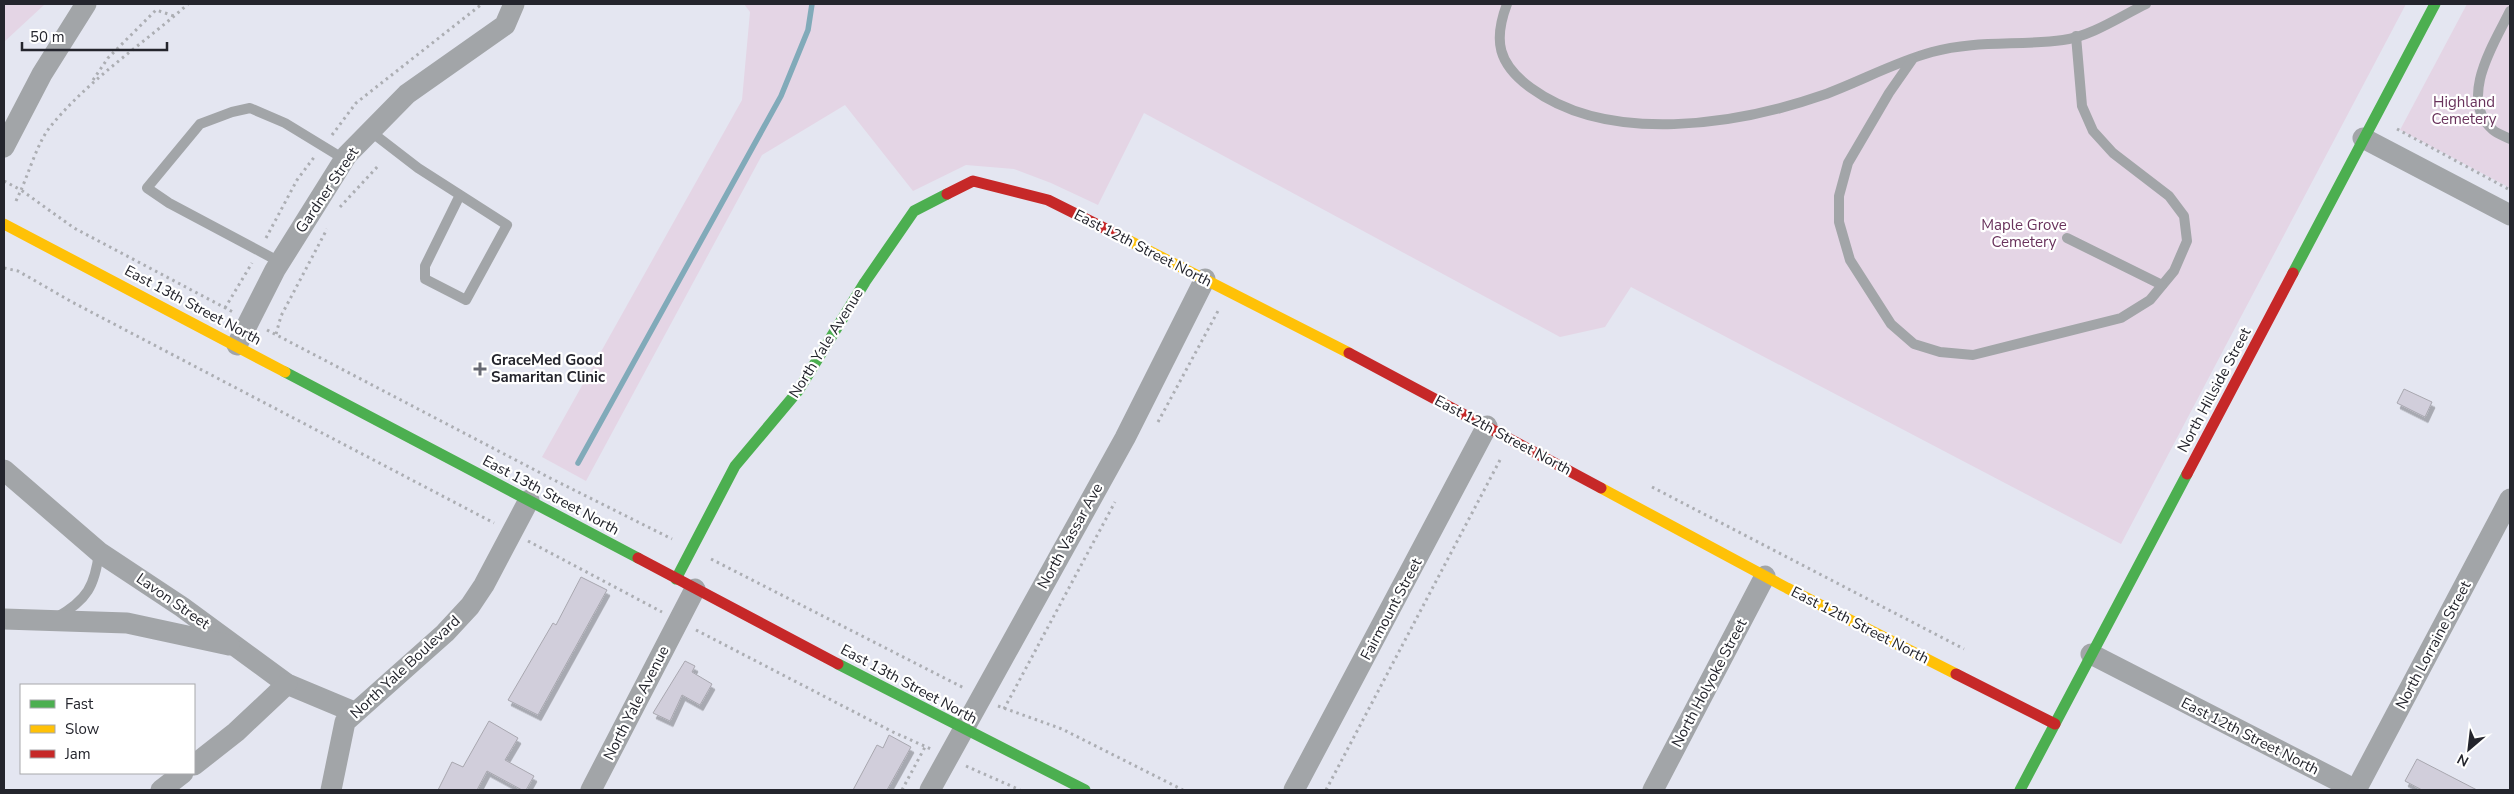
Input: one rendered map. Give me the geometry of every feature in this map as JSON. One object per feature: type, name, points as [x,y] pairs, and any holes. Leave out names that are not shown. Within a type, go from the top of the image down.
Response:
[{"type":"main road","name":"North Hillside Street","points":[[2020,790],[2435,4]]},
{"type":"main road","name":"East 12th Street North","points":[[943,197],[973,182],[1048,200],[1301,327],[1765,576],[2055,724]]},
{"type":"main road","name":"North Yale Avenue","points":[[676,579],[735,466],[798,391],[865,282],[914,212],[943,197]]},
{"type":"main road","name":"East 13th Street North","points":[[4,224],[237,345],[964,730],[1085,790]]},
{"type":"street","points":[[4,148],[42,74],[86,4]]},
{"type":"street","name":"Gardner Street","points":[[237,345],[280,262],[344,159],[407,94],[505,26],[514,4]]},
{"type":"street","points":[[2363,138],[2510,215]]},
{"type":"street","name":"North Vassar Ave","points":[[930,790],[1125,438],[1205,279]]},
{"type":"street","name":"Fairmount Street","points":[[1294,790],[1487,426]]},
{"type":"street","name":"Lavon Street","points":[[4,470],[99,552],[236,646],[287,684],[354,712]]},
{"type":"street","name":"North Yale Boulevard","points":[[331,790],[345,722],[445,633],[470,606],[484,585],[529,500]]},
{"type":"street","name":"North Lorraine Street","points":[[2356,790],[2510,500]]},
{"type":"street","name":"North Holyoke Street","points":[[1653,790],[1765,576]]},
{"type":"street","name":"North Yale Avenue","points":[[591,790],[695,589]]},
{"type":"street","points":[[4,619],[127,623],[236,646]]},
{"type":"street","name":"East 12th Street North","points":[[2091,654],[2356,790]]},
{"type":"street","points":[[195,764],[236,732],[287,684]]},
{"type":"street","points":[[161,790],[183,774]]},
{"type":"lane","points":[[1506,4],[1498,27],[1501,53],[1516,77],[1548,100],[1585,114],[1642,125],[1702,122],[1765,112],[1822,95],[1931,52],[1977,43],[2064,40],[2146,4]]},
{"type":"lane","points":[[2510,11],[2479,81],[2478,100],[2484,118],[2493,130],[2510,139]]},
{"type":"lane","points":[[1912,60],[1889,93],[1848,163],[1839,196],[1839,222],[1850,260],[1891,324],[1914,344],[1940,352],[1973,354],[2121,318],[2150,300],[2174,271],[2187,241],[2184,216],[2169,196],[2113,153],[2093,131],[2082,106],[2076,36]]},
{"type":"lane","points":[[280,262],[169,203],[148,188],[200,124],[232,112],[250,108],[285,123],[344,159]]},
{"type":"lane","points":[[370,131],[418,168],[508,225],[466,300],[425,279],[425,266],[460,195]]},
{"type":"lane","points":[[2067,238],[2162,285]]},
{"type":"lane","points":[[51,620],[84,599],[96,576],[99,552]]},
{"type":"path","points":[[16,202],[49,129],[92,83],[188,4]]},
{"type":"path","points":[[92,83],[108,58],[156,10],[174,16]]},
{"type":"path","points":[[2397,129],[2510,190]]},
{"type":"path","points":[[336,211],[379,165]]},
{"type":"path","points":[[4,181],[21,190],[74,228],[552,479],[1004,709],[1062,729],[1182,790]]},
{"type":"path","points":[[276,334],[281,316],[332,220]]},
{"type":"path","points":[[1154,430],[1219,308]]},
{"type":"path","points":[[1326,790],[1502,457]]},
{"type":"path","points":[[1645,483],[1970,652]]},
{"type":"path","points":[[1004,709],[1116,500]]},
{"type":"path","points":[[902,790],[925,747]]},
{"type":"green space","points":[[4,4],[45,4],[4,42]]},
{"type":"green space","name":"Maple Grove Cemetery","points":[[744,4],[2406,4],[2121,544],[1631,287],[1605,327],[1560,337],[1144,113],[1098,205],[1051,183],[1014,169],[966,165],[913,191],[845,105],[762,155],[586,481],[542,457],[742,100],[750,12]]},
{"type":"green space","name":"Highland Cemetery","points":[[2467,4],[2510,4],[2510,188],[2400,130]]},
{"type":"building","points":[[2404,389],[2432,402],[2425,417],[2397,403]]},
{"type":"building","points":[[581,577],[607,590],[538,715],[508,700],[553,623],[556,625]]},
{"type":"building","points":[[685,661],[695,666],[692,672],[712,684],[700,705],[682,695],[670,721],[653,713]]},
{"type":"building","points":[[489,721],[518,738],[505,760],[534,776],[526,790],[522,790],[487,771],[477,790],[438,790],[452,762],[463,767]]},
{"type":"building","points":[[889,735],[911,747],[887,790],[853,790],[877,745],[883,748]]},
{"type":"building","points":[[2417,759],[2477,790],[2422,790],[2405,781]]},
{"type":"waterway","points":[[578,463],[781,96],[808,30],[812,4]]},
{"type":"traffic: fast","points":[[2293,273],[2435,4]]},
{"type":"traffic: fast","points":[[676,579],[735,466],[798,391],[865,282],[914,211],[947,194]]},
{"type":"traffic: fast","points":[[285,372],[638,558]]},
{"type":"traffic: fast","points":[[2020,790],[2187,474]]},
{"type":"traffic: fast","points":[[838,664],[1085,790]]},
{"type":"traffic: slow","points":[[4,224],[285,372]]},
{"type":"traffic: slow","points":[[1116,234],[1349,353]]},
{"type":"traffic: slow","points":[[1601,488],[1787,588],[1956,674]]},
{"type":"traffic: jam","points":[[947,194],[973,181],[1048,200],[1116,234]]},
{"type":"traffic: jam","points":[[2187,474],[2293,273]]},
{"type":"traffic: jam","points":[[1349,353],[1601,488]]},
{"type":"traffic: jam","points":[[638,558],[838,664]]},
{"type":"traffic: jam","points":[[1956,674],[2055,724]]},
{"type":"place","name":"GraceMed Good Samaritan Clinic","points":[[480,369]]}]
